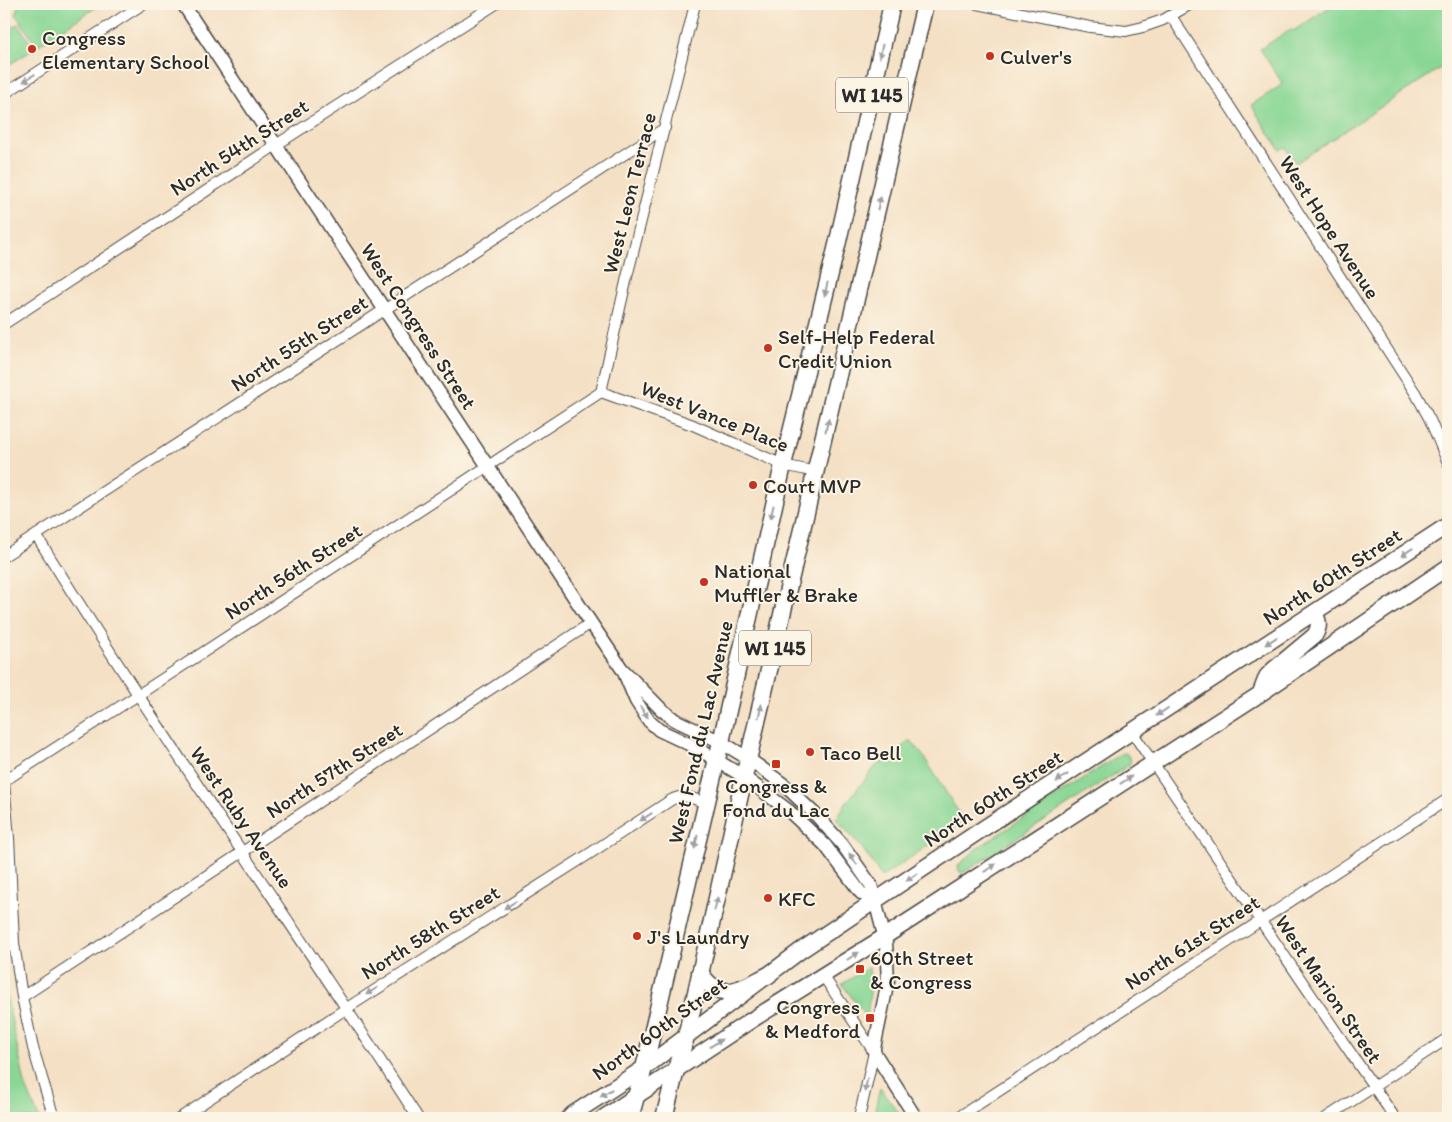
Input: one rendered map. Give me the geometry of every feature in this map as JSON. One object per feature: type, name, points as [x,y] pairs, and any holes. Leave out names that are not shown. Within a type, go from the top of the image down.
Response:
[{"type":"main road","name":"West Fond du Lac Avenue","points":[[630,1118],[644,1068],[783,465],[838,241],[892,4]]},
{"type":"main road","name":"WI 145","points":[[664,1118],[686,1037],[744,777],[925,4]]},
{"type":"main road","name":"North 60th Street","points":[[569,1118],[644,1068],[800,951],[981,830],[1448,525]]},
{"type":"main road","name":"North 60th Street","points":[[603,1118],[822,974],[884,937],[1260,694],[1448,568]]},
{"type":"main road","points":[[1260,694],[1267,676],[1315,635],[1319,628],[1319,622],[1315,613]]},
{"type":"main road","points":[[700,972],[709,984],[726,992],[740,989],[769,974]]},
{"type":"street","points":[[4,94],[143,4]]},
{"type":"street","name":"West Congress Street","points":[[183,4],[622,669],[636,701],[649,721],[659,730],[695,747],[744,777],[789,811],[835,858],[861,893],[875,902]]},
{"type":"street","name":"North 54th Street","points":[[4,324],[276,145],[496,4]]},
{"type":"street","name":"West Leon Terrace","points":[[602,392],[627,277],[695,4]]},
{"type":"street","points":[[977,4],[1090,27],[1126,31],[1142,28],[1163,20],[1191,4]]},
{"type":"street","name":"West Hope Avenue","points":[[1171,16],[1416,394],[1430,420],[1448,463]]},
{"type":"street","name":"North 55th Street","points":[[4,556],[665,128]]},
{"type":"street","name":"West Vance Place","points":[[602,392],[693,425],[783,465],[816,472]]},
{"type":"street","name":"North 56th Street","points":[[4,782],[602,392]]},
{"type":"street","name":"West Ruby Avenue","points":[[36,535],[138,695],[347,1008],[418,1118]]},
{"type":"street","name":"North 57th Street","points":[[22,997],[591,623]]},
{"type":"street","name":"West Congress Street","points":[[622,669],[668,716],[749,759],[783,784],[842,844],[871,885],[875,902]]},
{"type":"street","name":"West Marion Street","points":[[1132,732],[1394,1118]]},
{"type":"street","points":[[4,782],[14,943],[22,997],[40,1074],[54,1118]]},
{"type":"street","name":"North 58th Street","points":[[180,1118],[347,1008],[671,800],[679,796],[690,797],[706,803]]},
{"type":"street","name":"North 61st Street","points":[[957,1118],[1448,799]]},
{"type":"street","points":[[859,1118],[888,982],[884,937],[875,902]]},
{"type":"street","points":[[822,974],[916,1118]]},
{"type":"street","points":[[1326,1118],[1448,1038]]},
{"type":"green space","points":[[18,4],[101,4],[37,46],[16,15]]},
{"type":"green space","points":[[1334,4],[1448,4],[1448,63],[1296,163],[1285,147],[1280,150],[1251,105],[1283,84],[1260,49],[1291,29],[1293,31]]},
{"type":"green space","points":[[18,24],[34,49],[4,68],[4,33]]},
{"type":"green space","points":[[911,740],[924,757],[964,821],[882,877],[862,848],[836,819],[846,803],[875,767]]},
{"type":"green space","points":[[1126,753],[1131,760],[1129,765],[965,872],[961,873],[959,871],[958,866],[976,849],[1121,754]]},
{"type":"green space","points":[[869,967],[871,985],[867,1018],[842,984]]},
{"type":"green space","points":[[4,984],[25,1084],[39,1118],[4,1118]]},
{"type":"green space","points":[[880,1088],[903,1118],[873,1118]]},
{"type":"place","name":"Congress Elementary School","points":[[32,49]]},
{"type":"place","name":"Culver's","points":[[990,56]]},
{"type":"place","name":"Self-Help Federal Credit Union","points":[[768,348]]},
{"type":"place","name":"Court MVP","points":[[753,485]]},
{"type":"place","name":"National Muffler & Brake","points":[[704,582]]},
{"type":"place","name":"Taco Bell","points":[[810,752]]},
{"type":"place","name":"Congress & Fond du Lac","points":[[776,764]]},
{"type":"place","name":"KFC","points":[[768,898]]},
{"type":"place","name":"J's Laundry","points":[[637,936]]},
{"type":"place","name":"60th Street & Congress","points":[[860,969]]},
{"type":"place","name":"Congress & Medford","points":[[870,1018]]}]
